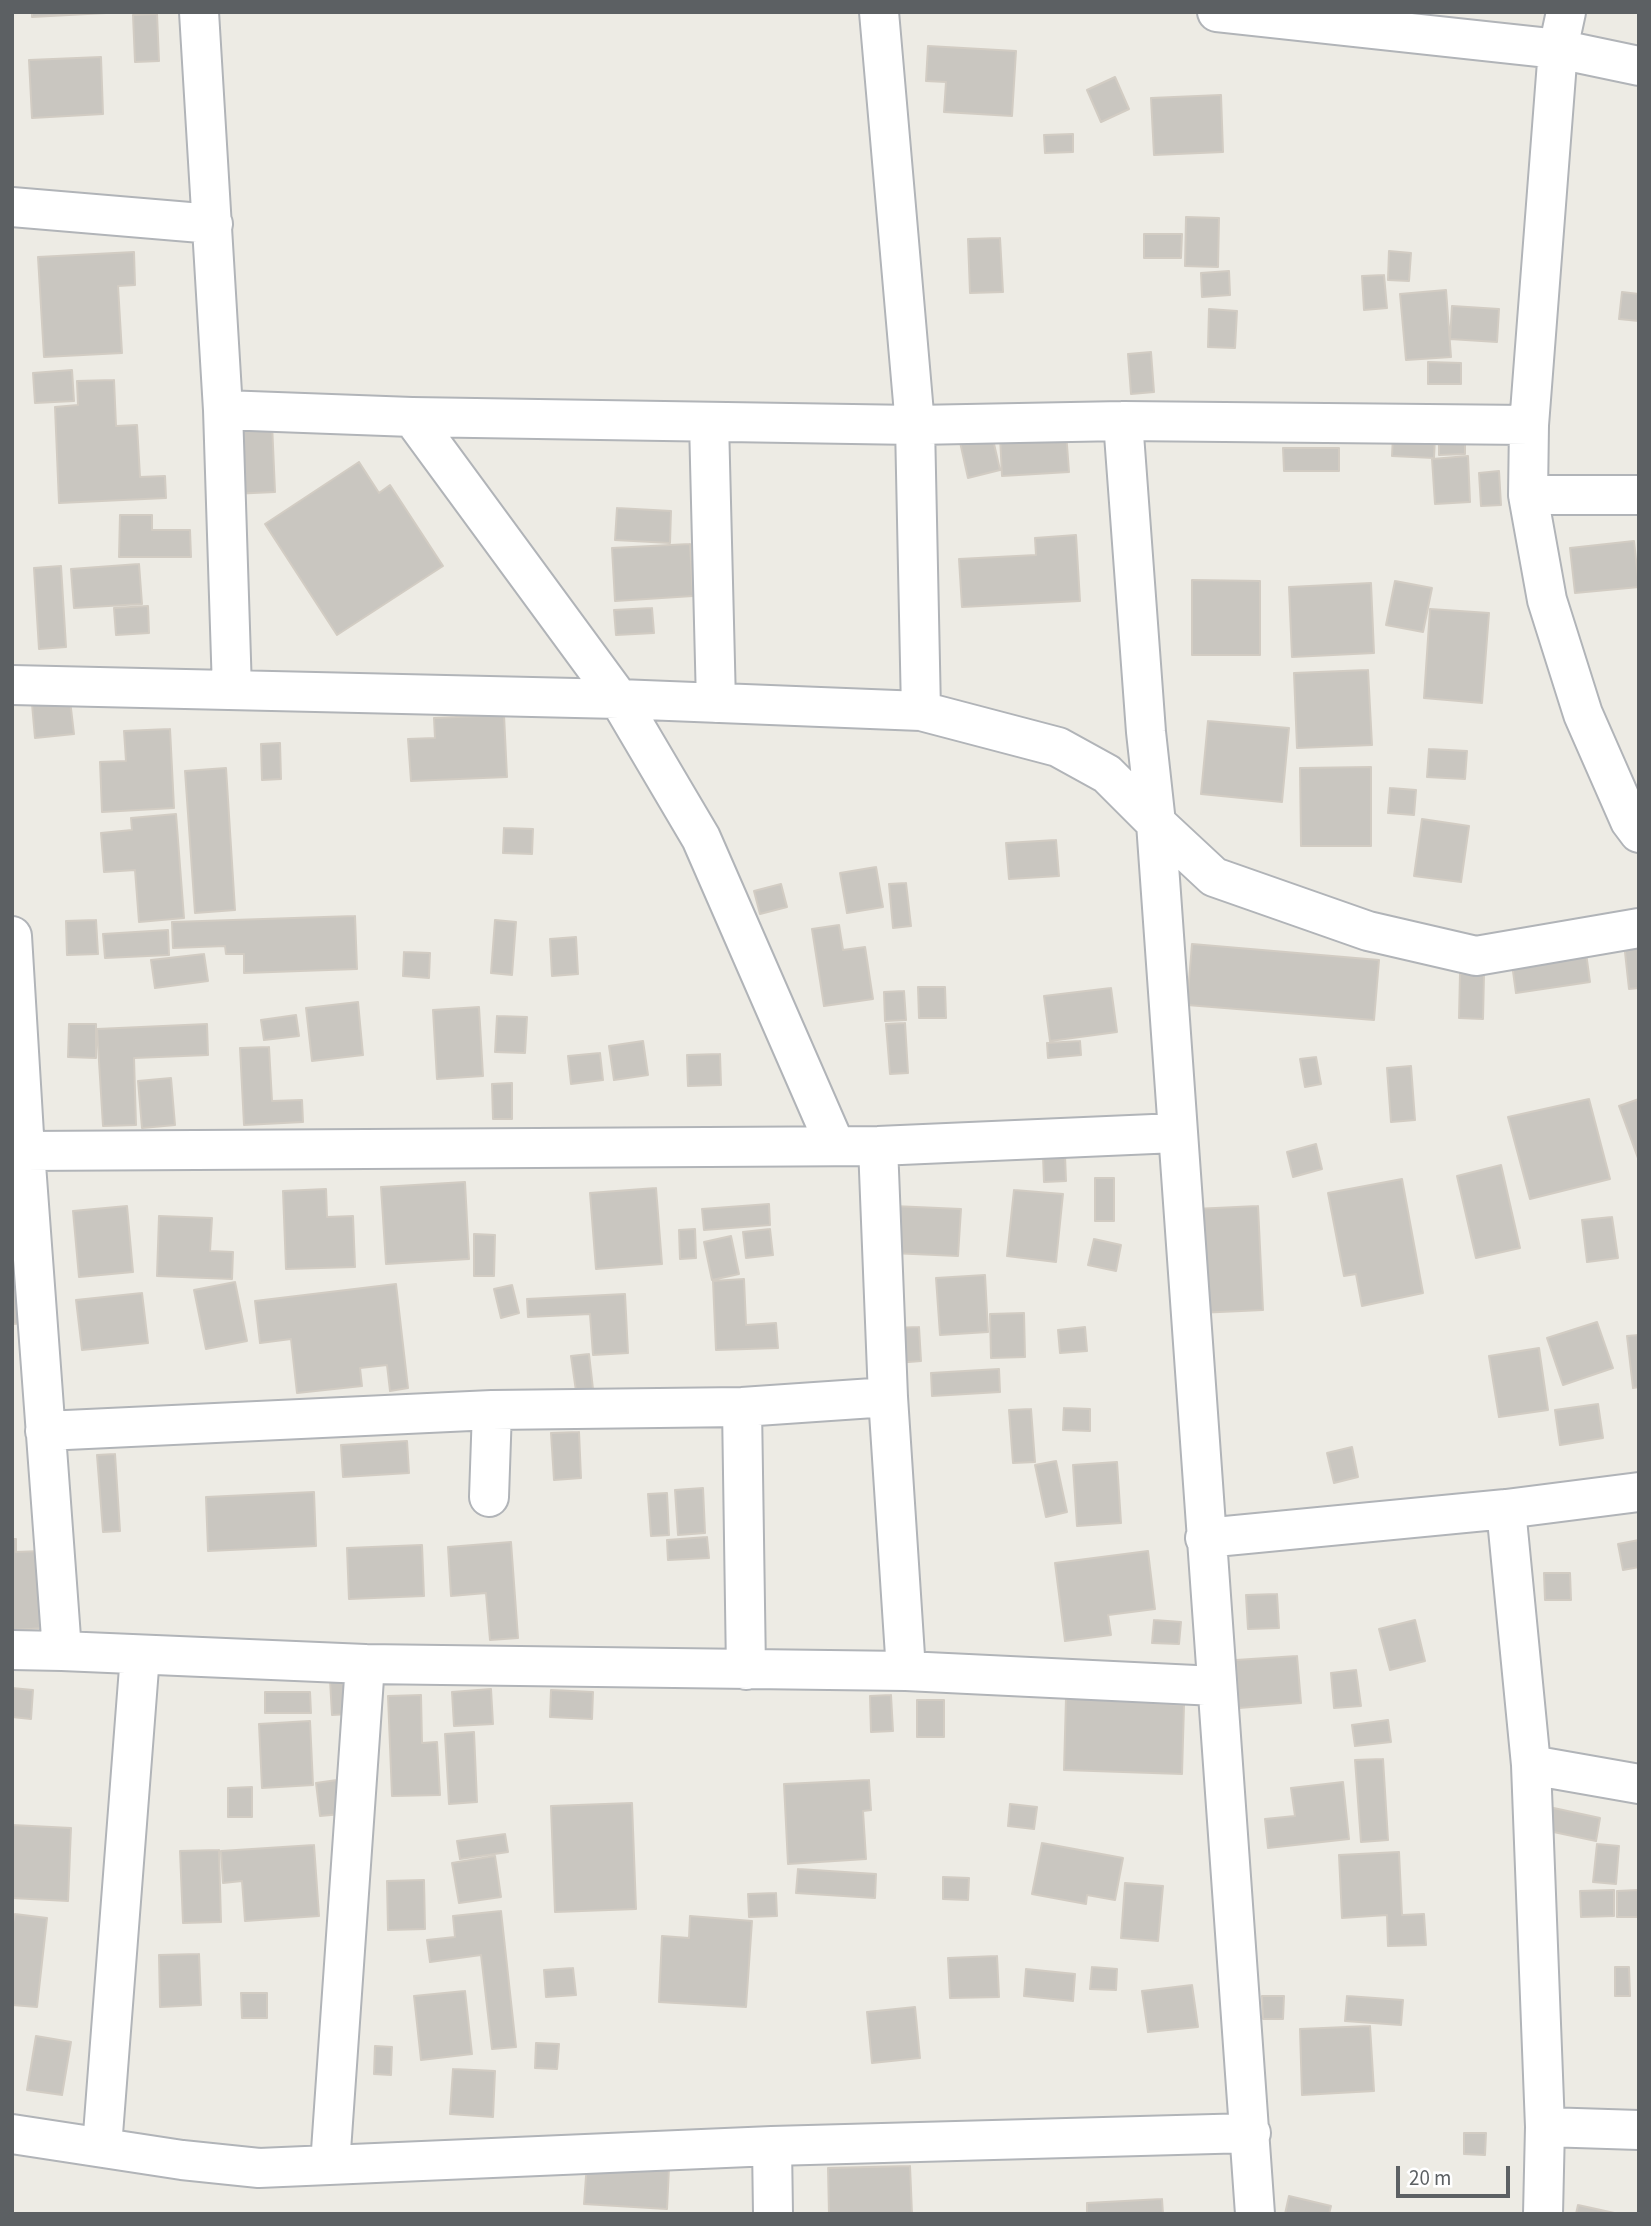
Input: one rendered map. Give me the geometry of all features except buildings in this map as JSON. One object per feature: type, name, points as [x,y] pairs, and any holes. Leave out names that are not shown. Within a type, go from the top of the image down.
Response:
[{"type":"street","points":[[199,12],[223,410],[232,690]]},
{"type":"street","points":[[879,12],[915,425],[921,710]]},
{"type":"street","points":[[1217,12],[1558,49],[1639,66]]},
{"type":"street","points":[[1566,12],[1558,49],[1529,425],[1528,495],[1547,600],[1583,714],[1630,821],[1639,832]]},
{"type":"street","points":[[12,207],[213,224]]},
{"type":"street","points":[[223,410],[412,417],[915,425],[1124,421],[1529,425]]},
{"type":"street","points":[[412,417],[619,699],[701,838],[835,1145]]},
{"type":"street","points":[[1124,421],[1146,732],[1156,823],[1255,2214]]},
{"type":"street","points":[[709,422],[716,703]]},
{"type":"street","points":[[1528,495],[1639,495]]},
{"type":"street","points":[[12,685],[619,699],[921,710],[1058,747],[1107,774],[1214,877],[1368,931],[1476,956],[1639,928]]},
{"type":"street","points":[[12,936],[62,1651]]},
{"type":"street","points":[[25,1151],[878,1146],[1176,1133]]},
{"type":"street","points":[[878,1146],[888,1397],[906,1671]]},
{"type":"street","points":[[45,1431],[492,1410],[742,1407],[888,1397]]},
{"type":"street","points":[[742,1407],[746,1670]]},
{"type":"street","points":[[489,1497],[492,1410]]},
{"type":"street","points":[[1206,1538],[1506,1509],[1639,1492]]},
{"type":"street","points":[[1506,1509],[1531,1765],[1545,2127],[1543,2214]]},
{"type":"street","points":[[12,1650],[365,1664],[906,1671],[1216,1686]]},
{"type":"street","points":[[102,2147],[140,1656]]},
{"type":"street","points":[[330,2165],[365,1664]]},
{"type":"street","points":[[1531,1765],[1639,1784]]},
{"type":"street","points":[[1545,2127],[1639,2130]]},
{"type":"street","points":[[12,2134],[182,2160],[259,2168],[772,2146],[1251,2133]]},
{"type":"street","points":[[772,2146],[773,2214]]}]
